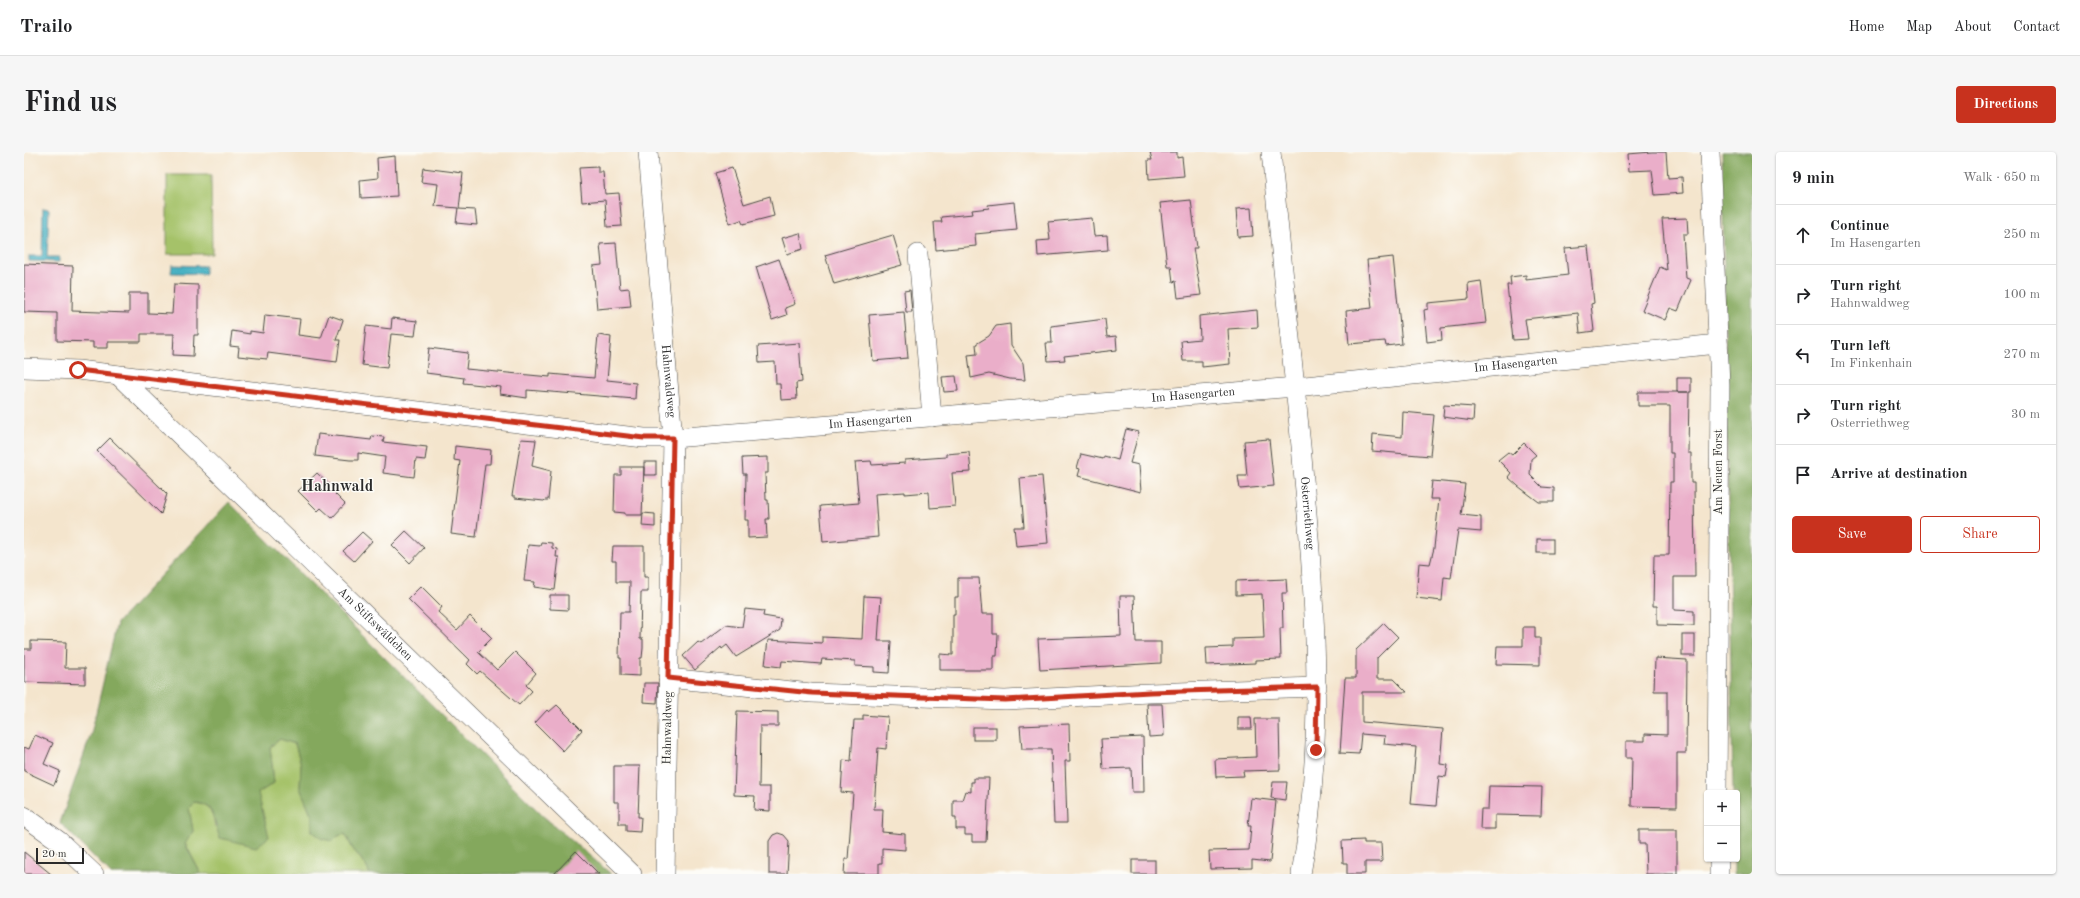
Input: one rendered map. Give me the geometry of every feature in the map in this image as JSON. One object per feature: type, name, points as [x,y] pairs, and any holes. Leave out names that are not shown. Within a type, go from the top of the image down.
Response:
[{"type":"street","name":"Hahnwaldweg","points":[[648,152],[673,438],[665,874]]},
{"type":"street","name":"Osterriethweg","points":[[1271,152],[1310,546],[1317,687],[1316,750],[1301,874]]},
{"type":"street","name":"Am Neuen Forst","points":[[1710,152],[1718,344],[1717,790]]},
{"type":"street","points":[[918,254],[932,417]]},
{"type":"street","name":"Im Hasengarten","points":[[24,368],[78,370],[644,438],[673,438],[1295,387],[1718,344]]},
{"type":"street","name":"Am Stiftswäldchen","points":[[118,375],[632,874]]},
{"type":"street","points":[[668,678],[812,693],[1005,700],[1150,692],[1317,687]]},
{"type":"street","points":[[24,816],[59,841],[94,874]]},
{"type":"street","points":[[1719,862],[1720,874]]},
{"type":"green space","points":[[1722,152],[1752,152],[1752,874],[1734,874],[1734,862],[1740,862],[1740,790],[1733,790]]},
{"type":"green space","points":[[167,175],[211,175],[212,254],[167,254]]},
{"type":"green space","points":[[229,502],[543,816],[611,874],[370,874],[345,834],[338,836],[333,841],[322,839],[312,831],[312,816],[300,788],[301,764],[295,744],[280,739],[270,747],[274,783],[258,793],[269,837],[256,847],[220,838],[213,814],[206,806],[201,803],[194,802],[189,808],[193,831],[185,844],[201,874],[111,874],[60,823],[91,734],[117,623]]},
{"type":"green space","points":[[280,739],[295,744],[301,764],[300,788],[312,816],[312,831],[338,836],[345,834],[370,874],[201,874],[185,843],[193,831],[189,808],[193,802],[207,807],[212,813],[215,827],[258,793],[274,783],[270,747]]},
{"type":"water","points":[[43,208],[49,209],[47,257],[59,257],[59,262],[29,261],[29,256],[42,256]]},
{"type":"water","points":[[172,265],[205,266],[205,274],[171,273]]},
{"type":"building","points":[[1150,152],[1177,152],[1177,158],[1182,157],[1184,176],[1149,179],[1148,160],[1152,160]]},
{"type":"building","points":[[1666,152],[1668,178],[1682,177],[1683,193],[1655,195],[1652,170],[1629,171],[1628,154]]},
{"type":"building","points":[[395,156],[397,196],[361,198],[360,180],[378,178],[377,158]]},
{"type":"building","points":[[598,167],[598,172],[603,172],[605,194],[619,193],[622,226],[607,227],[605,200],[582,202],[579,168]]},
{"type":"building","points":[[423,168],[463,173],[459,209],[475,210],[477,225],[456,223],[458,208],[435,206],[438,184],[421,182]]},
{"type":"building","points":[[732,168],[744,204],[770,196],[774,216],[743,224],[741,220],[730,224],[715,173]]},
{"type":"building","points":[[1191,200],[1197,248],[1193,248],[1201,295],[1178,298],[1176,281],[1173,282],[1171,266],[1167,266],[1160,203]]},
{"type":"building","points":[[1014,202],[1017,230],[975,234],[976,246],[936,250],[934,222],[942,222],[941,217],[973,214],[972,210],[989,208],[988,205]]},
{"type":"building","points":[[1251,208],[1253,236],[1238,237],[1236,209]]},
{"type":"building","points":[[1092,218],[1094,236],[1107,235],[1108,250],[1038,256],[1037,241],[1050,240],[1048,222]]},
{"type":"building","points":[[1687,218],[1688,234],[1683,234],[1686,278],[1691,280],[1678,311],[1670,308],[1665,320],[1642,310],[1660,267],[1667,270],[1662,219]]},
{"type":"building","points":[[800,233],[803,249],[787,254],[782,238]]},
{"type":"building","points":[[893,235],[902,265],[834,284],[825,255]]},
{"type":"building","points":[[616,243],[620,289],[629,288],[631,306],[597,309],[593,266],[602,265],[600,244]]},
{"type":"building","points":[[1588,246],[1594,303],[1591,304],[1594,331],[1580,333],[1578,313],[1525,319],[1528,339],[1513,340],[1507,285],[1511,285],[1510,277],[1526,275],[1526,280],[1568,275],[1565,248]]},
{"type":"building","points":[[1393,257],[1402,344],[1386,346],[1385,341],[1349,344],[1346,311],[1372,308],[1367,260]]},
{"type":"building","points":[[779,259],[795,304],[785,308],[787,315],[772,320],[756,267]]},
{"type":"building","points":[[24,264],[73,266],[72,311],[129,313],[129,293],[148,293],[148,313],[172,314],[174,284],[198,285],[198,335],[194,335],[193,356],[173,355],[174,334],[141,334],[141,342],[108,342],[108,348],[93,348],[93,342],[57,341],[57,313],[24,312]]},
{"type":"building","points":[[1481,281],[1486,323],[1441,328],[1442,340],[1427,342],[1424,310],[1428,309],[1428,303],[1469,299],[1468,283]]},
{"type":"building","points":[[910,290],[912,312],[906,312],[904,291]]},
{"type":"building","points":[[1257,310],[1258,327],[1228,329],[1230,364],[1202,367],[1202,361],[1183,361],[1181,341],[1200,339],[1199,316]]},
{"type":"building","points":[[904,312],[908,358],[873,361],[869,315]]},
{"type":"building","points":[[265,315],[300,319],[298,335],[321,338],[329,315],[343,320],[336,340],[340,340],[337,362],[268,353],[267,359],[238,356],[239,347],[230,346],[232,331],[250,334],[250,331],[263,333]]},
{"type":"building","points":[[392,318],[417,321],[415,336],[391,334],[387,368],[362,365],[366,326],[391,329]]},
{"type":"building","points":[[1105,319],[1107,337],[1116,336],[1117,350],[1064,356],[1065,360],[1048,361],[1046,343],[1052,343],[1051,326]]},
{"type":"building","points":[[1010,324],[1011,345],[1023,363],[1025,380],[1010,379],[989,374],[971,378],[968,355],[977,354],[976,344],[989,336],[996,326]]},
{"type":"building","points":[[598,335],[611,337],[607,380],[636,383],[635,399],[527,390],[527,398],[500,394],[501,387],[463,383],[464,378],[426,373],[429,348],[468,353],[466,369],[550,377],[550,374],[594,378]]},
{"type":"building","points":[[799,343],[802,382],[796,383],[797,399],[781,400],[780,384],[776,384],[775,362],[759,363],[758,346]]},
{"type":"building","points":[[956,376],[958,391],[944,392],[942,377]]},
{"type":"building","points":[[1677,378],[1691,378],[1691,392],[1689,392],[1688,453],[1691,453],[1691,483],[1694,483],[1695,577],[1674,577],[1674,610],[1694,611],[1694,626],[1657,625],[1657,606],[1653,606],[1654,555],[1669,555],[1670,482],[1673,482],[1673,453],[1670,453],[1670,406],[1638,406],[1638,392],[1677,392]]},
{"type":"building","points":[[1444,405],[1474,407],[1473,421],[1443,417]]},
{"type":"building","points":[[1403,412],[1434,415],[1430,456],[1372,451],[1373,434],[1402,437]]},
{"type":"building","points":[[1126,429],[1139,432],[1130,463],[1139,465],[1141,492],[1078,476],[1080,469],[1077,468],[1081,454],[1103,459],[1104,456],[1118,460]]},
{"type":"building","points":[[318,434],[371,440],[372,436],[384,437],[383,442],[427,447],[425,460],[416,459],[414,477],[383,473],[385,457],[358,453],[358,460],[315,456]]},
{"type":"building","points":[[110,438],[167,494],[161,514],[97,451]]},
{"type":"building","points":[[521,439],[536,440],[532,466],[551,471],[548,500],[544,501],[515,498],[515,496],[512,496]]},
{"type":"building","points":[[1269,439],[1274,486],[1240,489],[1238,476],[1247,476],[1244,441]]},
{"type":"building","points":[[1524,443],[1536,455],[1531,459],[1530,475],[1542,487],[1554,488],[1554,502],[1539,502],[1508,477],[1511,473],[1498,460],[1508,452],[1512,455]]},
{"type":"building","points":[[455,446],[491,450],[490,464],[485,464],[476,537],[451,534],[460,461],[454,460]]},
{"type":"building","points":[[969,452],[971,472],[952,473],[955,506],[930,508],[929,492],[875,494],[878,537],[823,542],[820,506],[859,503],[855,462],[871,461],[872,465],[905,463],[905,460],[946,457],[946,454]]},
{"type":"building","points":[[768,457],[768,473],[765,473],[766,500],[768,500],[769,519],[766,519],[767,537],[748,538],[748,520],[745,520],[746,474],[743,474],[742,458]]},
{"type":"building","points":[[644,462],[656,462],[656,475],[644,475]]},
{"type":"building","points":[[621,467],[644,467],[642,515],[625,515],[625,513],[614,512],[615,475],[621,475]]},
{"type":"building","points":[[317,473],[337,492],[335,494],[345,504],[332,518],[321,508],[318,511],[298,491]]},
{"type":"building","points":[[1042,476],[1048,543],[1016,546],[1014,527],[1024,527],[1020,478]]},
{"type":"building","points":[[1432,481],[1465,484],[1461,515],[1481,517],[1481,532],[1458,530],[1451,578],[1444,577],[1442,601],[1416,598],[1419,563],[1430,564],[1434,548],[1439,499],[1430,499]]},
{"type":"building","points":[[643,513],[655,514],[655,527],[642,526]]},
{"type":"building","points":[[406,531],[424,548],[410,563],[392,545]]},
{"type":"building","points":[[362,532],[372,541],[354,561],[343,551]]},
{"type":"building","points":[[1537,539],[1553,539],[1553,553],[1537,553]]},
{"type":"building","points":[[541,542],[552,543],[552,548],[557,549],[556,557],[559,557],[555,590],[534,587],[535,582],[524,581],[528,545],[540,546]]},
{"type":"building","points":[[613,546],[644,546],[644,577],[648,577],[648,592],[641,592],[640,639],[643,639],[643,648],[642,658],[640,658],[640,676],[621,675],[621,658],[619,658],[620,612],[629,612],[630,582],[616,582],[616,561],[612,561]]},
{"type":"building","points":[[958,578],[979,578],[982,614],[993,614],[993,634],[998,634],[997,656],[993,656],[993,670],[940,670],[940,654],[953,655],[953,614],[955,614],[955,597],[958,597]]},
{"type":"building","points":[[1286,579],[1287,593],[1282,593],[1283,628],[1280,628],[1281,659],[1255,660],[1255,663],[1207,665],[1206,648],[1233,647],[1233,639],[1264,638],[1262,594],[1236,595],[1236,581]]},
{"type":"building","points":[[421,586],[442,607],[438,612],[457,630],[470,616],[492,638],[478,652],[497,670],[515,652],[536,673],[526,685],[532,691],[519,705],[480,671],[477,674],[467,664],[470,660],[408,599]]},
{"type":"building","points":[[550,595],[568,595],[568,610],[550,609]]},
{"type":"building","points":[[864,596],[881,597],[878,641],[891,641],[889,673],[874,672],[874,667],[855,666],[855,661],[822,659],[821,664],[782,661],[781,667],[765,665],[768,640],[822,643],[822,637],[862,639]]},
{"type":"building","points":[[1120,596],[1134,596],[1136,642],[1161,642],[1161,663],[1040,670],[1038,639],[1121,636]]},
{"type":"building","points":[[745,609],[764,611],[763,616],[781,619],[780,630],[736,657],[727,645],[722,649],[721,647],[695,670],[683,656],[698,642],[701,644],[726,625],[742,627]]},
{"type":"building","points":[[1384,623],[1398,637],[1377,658],[1377,679],[1394,679],[1407,692],[1362,692],[1362,722],[1443,729],[1440,764],[1448,765],[1446,777],[1439,776],[1436,806],[1411,804],[1416,747],[1384,744],[1385,736],[1361,734],[1359,754],[1340,753],[1345,678],[1356,678],[1356,650]]},
{"type":"building","points":[[1523,627],[1535,627],[1535,638],[1540,638],[1540,665],[1496,664],[1497,646],[1523,646]]},
{"type":"building","points":[[1682,635],[1695,635],[1695,656],[1682,656]]},
{"type":"building","points":[[31,641],[66,642],[65,668],[85,668],[85,684],[24,682],[24,649],[31,649]]},
{"type":"building","points":[[1655,658],[1687,660],[1686,753],[1677,753],[1677,807],[1631,806],[1632,758],[1626,758],[1626,741],[1645,741],[1645,734],[1667,735],[1667,691],[1654,691]]},
{"type":"building","points":[[644,683],[658,683],[657,703],[643,702]]},
{"type":"building","points":[[1147,704],[1162,704],[1164,736],[1149,737]]},
{"type":"building","points":[[557,705],[582,730],[563,751],[535,723],[547,710],[549,712]]},
{"type":"building","points":[[737,711],[778,712],[778,726],[760,726],[759,787],[770,787],[770,811],[754,810],[755,796],[734,795]]},
{"type":"building","points":[[863,715],[888,717],[886,749],[878,748],[874,809],[883,809],[882,832],[905,834],[905,850],[882,848],[882,863],[879,863],[879,874],[844,874],[845,859],[848,859],[853,793],[841,792],[843,760],[851,761],[854,720],[863,720]]},
{"type":"building","points":[[1238,717],[1251,717],[1252,729],[1238,729]]},
{"type":"building","points":[[1255,719],[1279,719],[1280,770],[1243,771],[1244,776],[1216,777],[1215,759],[1256,757]]},
{"type":"building","points":[[1069,724],[1070,761],[1065,761],[1067,823],[1054,823],[1051,749],[1022,749],[1020,726]]},
{"type":"building","points":[[973,727],[996,727],[996,740],[973,740]]},
{"type":"building","points":[[35,735],[53,743],[44,764],[60,771],[54,785],[24,771],[24,747],[29,749]]},
{"type":"building","points":[[1143,737],[1144,792],[1132,792],[1131,768],[1103,769],[1101,739]]},
{"type":"building","points":[[614,766],[640,766],[638,817],[641,817],[640,832],[626,831],[626,824],[619,824],[619,802],[614,802]]},
{"type":"building","points":[[974,778],[989,778],[986,842],[972,842],[972,835],[965,835],[965,829],[956,829],[956,817],[953,817],[953,800],[962,800],[965,791],[971,792],[971,782],[974,782]]},
{"type":"building","points":[[1273,782],[1287,782],[1285,800],[1271,798]]},
{"type":"building","points":[[1489,786],[1542,787],[1541,816],[1495,815],[1495,829],[1480,829],[1481,809],[1488,809]]},
{"type":"building","points":[[1251,798],[1276,801],[1270,862],[1252,860],[1252,868],[1210,869],[1209,851],[1249,850],[1251,826],[1248,826]]},
{"type":"building","points":[[1639,830],[1677,830],[1677,874],[1646,874],[1645,844],[1639,844]]},
{"type":"building","points":[[778,833],[784,835],[789,841],[787,874],[769,874],[769,841],[773,835]]},
{"type":"building","points":[[1364,840],[1364,843],[1381,843],[1382,862],[1365,862],[1365,874],[1347,874],[1347,863],[1343,863],[1342,841]]},
{"type":"building","points":[[576,851],[599,874],[554,874]]},
{"type":"building","points":[[24,852],[51,874],[24,874]]},
{"type":"building","points":[[1132,860],[1155,860],[1155,874],[1132,874]]},
{"type":"district","name":"Hahnwald","points":[[337,487]]},
{"type":"route","points":[[78,370],[644,438],[673,438],[668,678],[812,693],[1005,700],[1150,692],[1317,687],[1316,750]]}]
